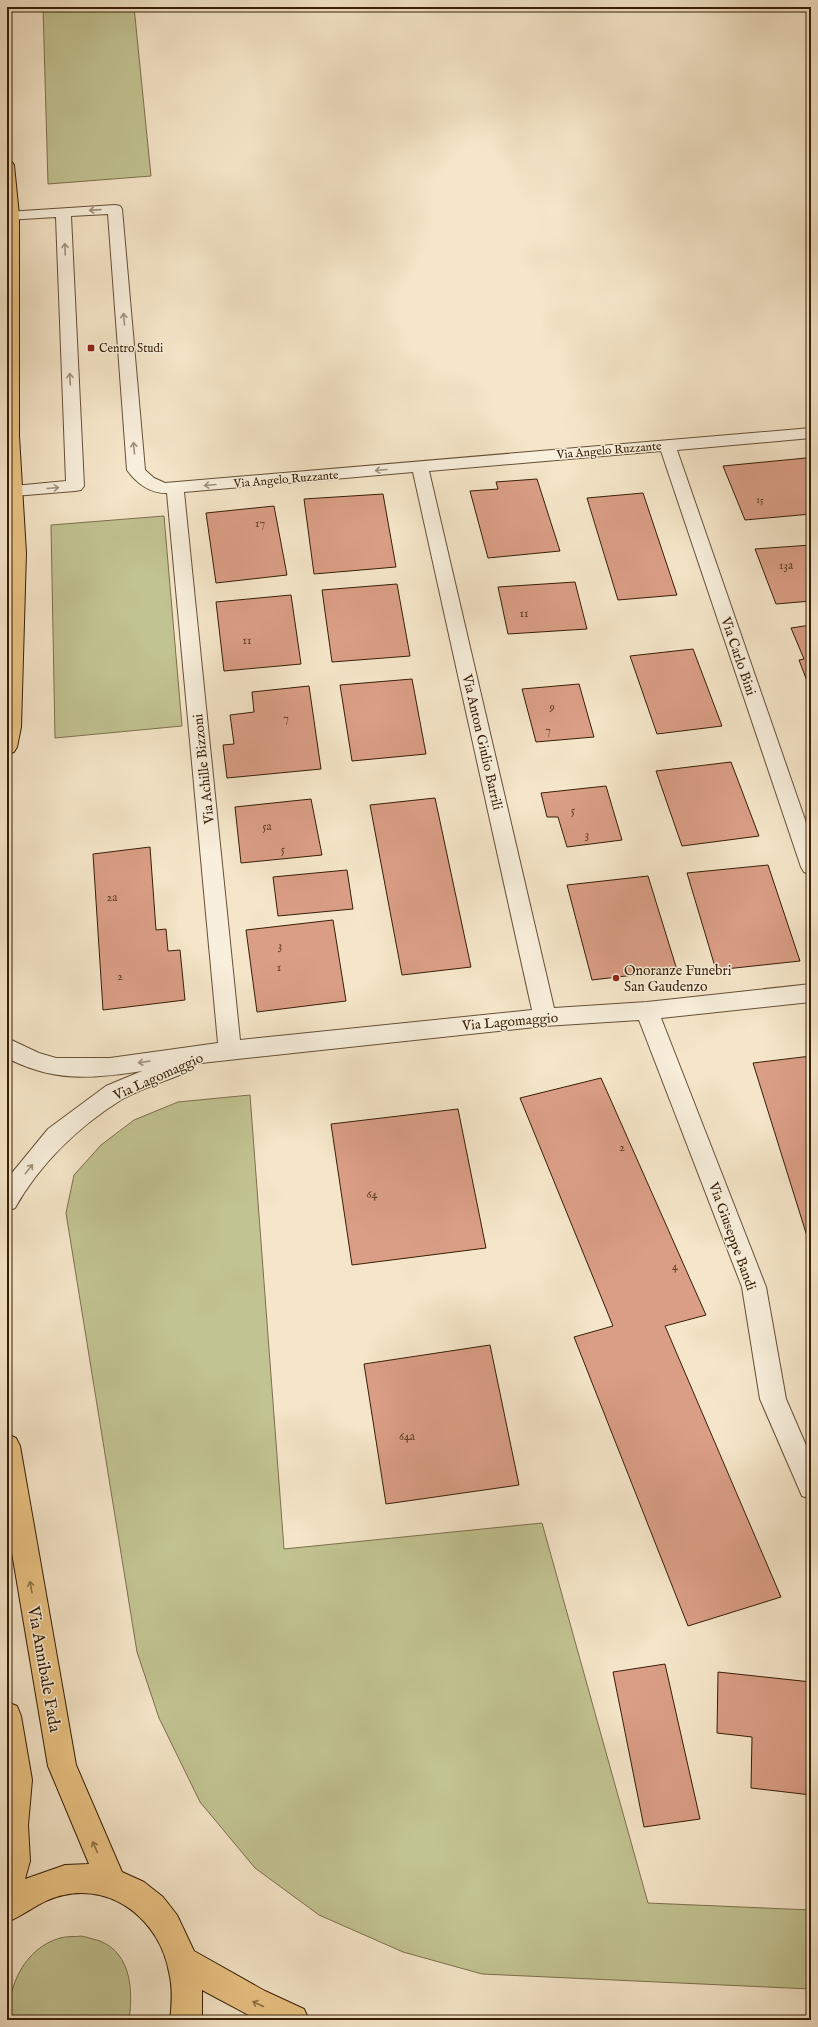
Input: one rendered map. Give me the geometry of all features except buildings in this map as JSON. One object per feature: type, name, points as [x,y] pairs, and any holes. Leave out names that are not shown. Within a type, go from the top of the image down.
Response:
[{"type":"main road","points":[[7,165],[9,216],[11,436],[17,553],[11,727],[7,747]]},
{"type":"main road","name":"Via Annibale Fada","points":[[7,1446],[62,1766],[112,1883]]},
{"type":"main road","points":[[7,1716],[18,1780],[13,1825],[15,1861],[7,1891]]},
{"type":"main road","points":[[7,1906],[27,1893],[49,1884],[86,1878],[112,1883],[135,1894],[159,1914],[177,1943],[188,1986],[186,2020]]},
{"type":"main road","points":[[183,1962],[254,2002],[293,2020]]},
{"type":"street","name":"Via Angelo Ruzzante","points":[[9,216],[115,209],[136,470],[140,477],[148,482],[164,488],[811,433]]},
{"type":"street","points":[[14,491],[75,486],[63,213]]},
{"type":"street","name":"Via Carlo Bini","points":[[667,445],[811,867]]},
{"type":"street","name":"Via Anton Giulio Barrili","points":[[420,467],[546,1018]]},
{"type":"street","name":"Via Achille Bizzoni","points":[[175,488],[220,1051]]},
{"type":"street","name":"Via Lagomaggio","points":[[7,1047],[33,1061],[56,1067],[110,1067],[220,1051],[546,1018],[647,1011],[811,993]]},
{"type":"street","name":"Via Giuseppe Bandi","points":[[647,1011],[754,1287],[773,1399],[811,1487]]},
{"type":"street","name":"Via Lagomaggio","points":[[7,1201],[16,1185],[56,1136],[114,1093],[220,1051]]},
{"type":"green space","points":[[43,7],[134,7],[151,176],[48,184]]},
{"type":"green space","points":[[164,516],[182,726],[55,738],[51,525]]},
{"type":"green space","points":[[250,1095],[284,1549],[542,1523],[648,1903],[811,1910],[811,1989],[482,1974],[403,1952],[319,1915],[255,1868],[200,1802],[159,1718],[137,1652],[66,1213],[74,1175],[101,1145],[134,1120],[178,1102]]},
{"type":"green space","points":[[82,1936],[100,1941],[111,1947],[119,1955],[128,1975],[130,1986],[131,1998],[129,2020],[9,2020],[11,1994],[15,1982],[28,1959],[37,1950],[48,1943],[63,1937]]},
{"type":"place","name":"Centro Studi","points":[[91,348]]},
{"type":"place","name":"Onoranze Funebri San Gaudenzo","points":[[616,978]]}]
